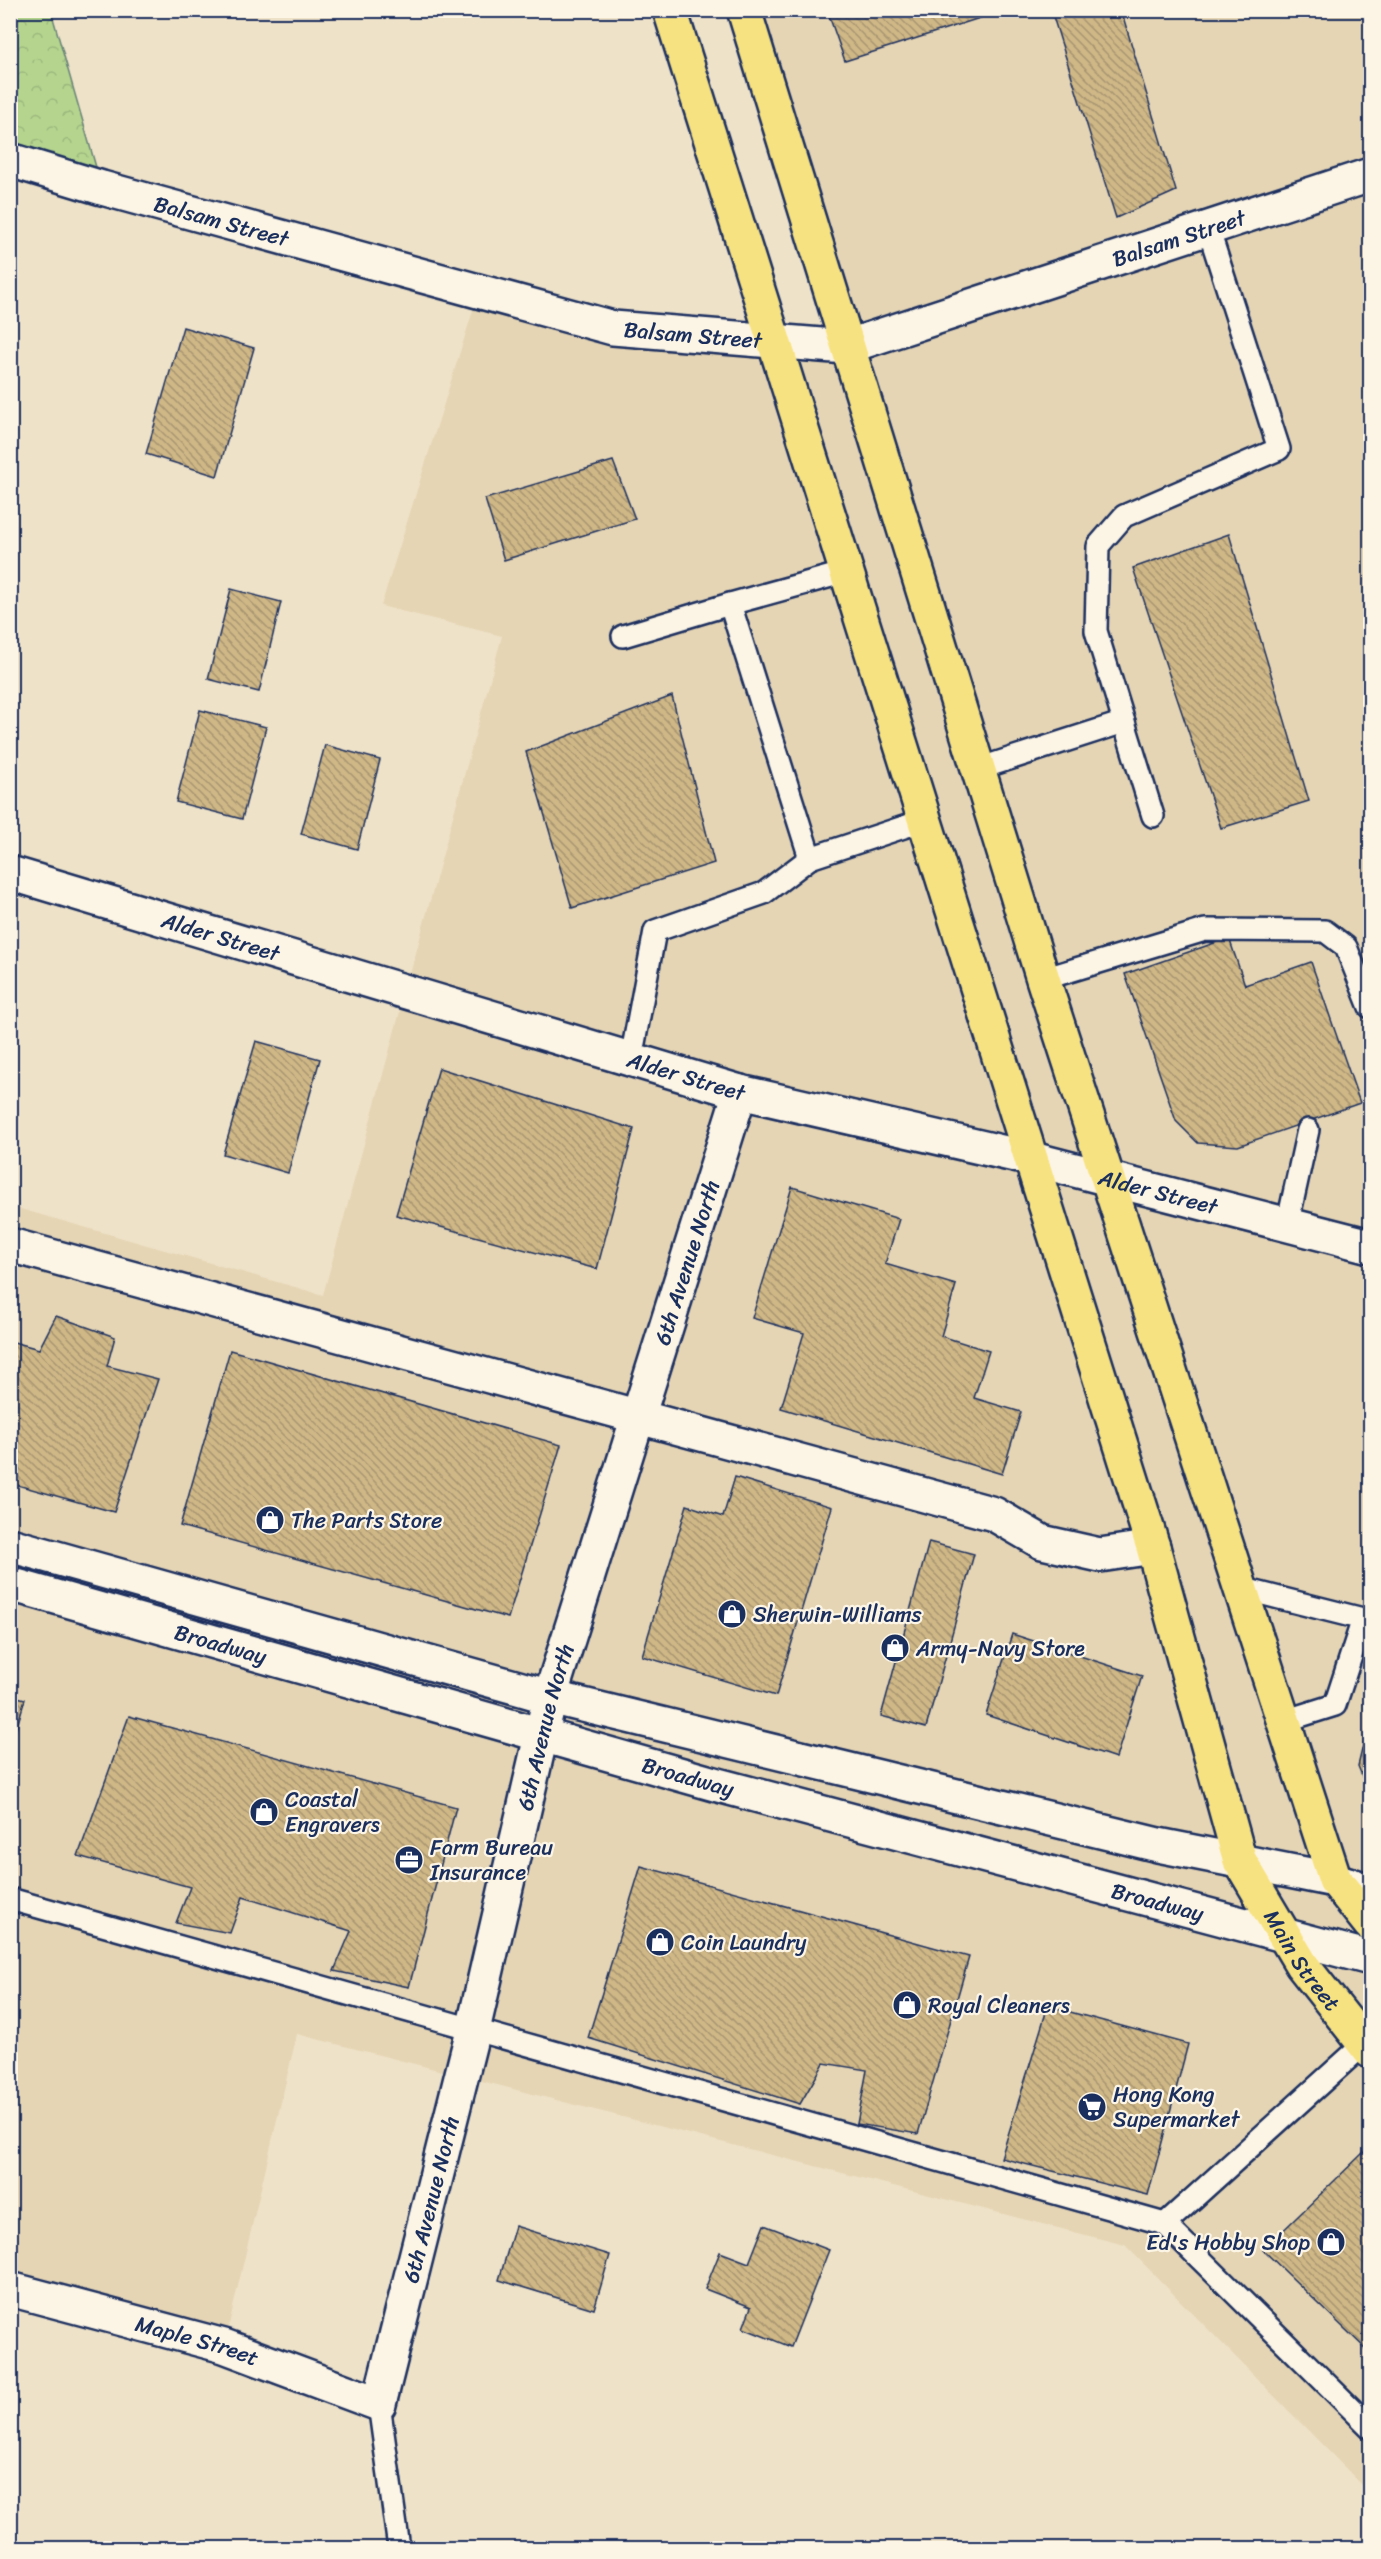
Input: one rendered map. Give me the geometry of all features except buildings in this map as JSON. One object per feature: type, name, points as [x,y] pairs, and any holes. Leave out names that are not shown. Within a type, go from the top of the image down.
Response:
[{"type":"main road","name":"Main Street","points":[[670,10],[1153,1547],[1240,1861],[1302,1965],[1367,2048]]},
{"type":"main road","points":[[744,10],[1042,979],[1335,1880],[1371,1924]]},
{"type":"street","name":"Balsam Street","points":[[10,160],[102,188],[613,328],[846,347],[1371,176]]},
{"type":"street","name":"Alder Street","points":[[10,873],[741,1092],[1032,1158],[1371,1246]]},
{"type":"street","name":"6th Avenue North","points":[[379,2404],[473,2030],[550,1697],[741,1092]]},
{"type":"street","points":[[10,1245],[994,1514],[1042,1542],[1100,1555],[1153,1547]]},
{"type":"street","name":"Broadway","points":[[10,1545],[550,1697],[1158,1845],[1335,1880],[1371,1891]]},
{"type":"street","name":"Broadway","points":[[10,1584],[718,1785],[1286,1938],[1371,1958]]},
{"type":"street","name":"Maple Street","points":[[10,2289],[224,2346],[379,2404]]},
{"type":"lane","points":[[1153,816],[1096,631],[1098,546],[1124,516],[1279,449],[1208,228]]},
{"type":"lane","points":[[623,636],[846,572]]},
{"type":"lane","points":[[730,604],[810,858]]},
{"type":"lane","points":[[978,769],[1124,722]]},
{"type":"lane","points":[[631,1059],[655,931],[764,893],[810,858],[925,820]]},
{"type":"lane","points":[[1042,979],[1205,930],[1325,931],[1346,947],[1371,1007]]},
{"type":"lane","points":[[1287,1226],[1308,1130]]},
{"type":"lane","points":[[1240,1588],[1367,1620],[1335,1705],[1284,1721]]},
{"type":"lane","points":[[10,1899],[1165,2224],[1371,2427]]},
{"type":"lane","points":[[1165,2224],[1367,2048]]},
{"type":"lane","name":"6th Avenue North","points":[[379,2404],[399,2548]]},
{"type":"shaded area","points":[[744,11],[1370,11],[1370,2493],[1125,2245],[297,2034],[224,2346],[11,2289],[10,1206],[323,1295],[502,636],[381,606],[479,291],[845,347]]},
{"type":"green space","points":[[10,11],[51,11],[102,188],[11,160]]},
{"type":"place","name":"The Parts Store","points":[[270,1520]]},
{"type":"place","name":"Sherwin-Williams","points":[[732,1614]]},
{"type":"place","name":"Army-Navy Store","points":[[895,1648]]},
{"type":"place","name":"Coastal Engravers","points":[[264,1812]]},
{"type":"place","name":"Farm Bureau Insurance","points":[[409,1860]]},
{"type":"place","name":"Coin Laundry","points":[[660,1942]]},
{"type":"place","name":"Royal Cleaners","points":[[907,2005]]},
{"type":"place","name":"Hong Kong Supermarket","points":[[1092,2107]]},
{"type":"place","name":"Ed's Hobby Shop","points":[[1331,2242]]}]
